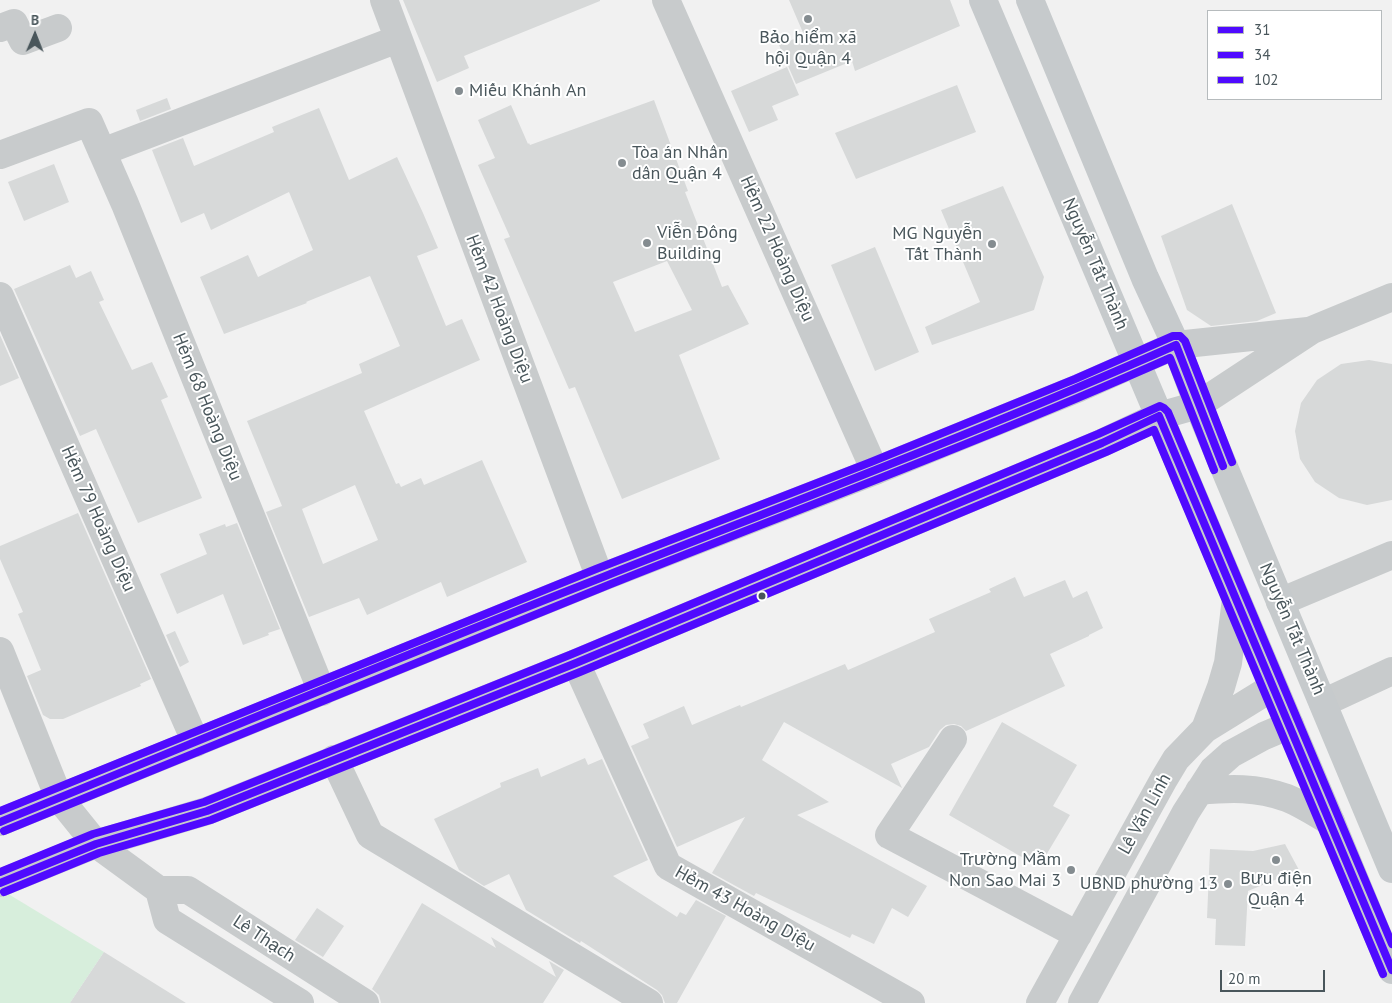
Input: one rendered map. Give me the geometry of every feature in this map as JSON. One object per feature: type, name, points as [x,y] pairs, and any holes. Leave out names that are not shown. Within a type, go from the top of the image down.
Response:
[{"type":"main road","name":"Nguyễn Tất Thành","points":[[983,0],[1392,970]]},
{"type":"main road","name":"Nguyễn Tất Thành","points":[[1030,0],[1146,278],[1176,345],[1198,405],[1392,870]]},
{"type":"main road","points":[[0,822],[600,578],[875,471],[1079,388],[1136,361],[1176,345]]},
{"type":"main road","points":[[0,883],[96,844],[207,811],[576,663],[1093,447],[1159,416],[1198,405]]},
{"type":"street","name":"Hẻm 42 Hoàng Diệu","points":[[384,0],[600,578]]},
{"type":"street","name":"Hẻm 22 Hoàng Diệu","points":[[666,0],[875,471]]},
{"type":"street","points":[[0,28],[14,23],[22,41],[58,28]]},
{"type":"street","points":[[102,152],[398,39]]},
{"type":"street","name":"Hẻm 68 Hoàng Diệu","points":[[0,154],[89,122],[125,204],[322,692]]},
{"type":"street","name":"Hẻm 79 Hoàng Diệu","points":[[0,296],[196,743]]},
{"type":"street","points":[[1198,405],[1312,330],[1392,297]]},
{"type":"street","points":[[1176,345],[1312,330]]},
{"type":"street","points":[[1280,602],[1392,555]]},
{"type":"street","points":[[1205,729],[1228,663],[1236,599]]},
{"type":"street","points":[[0,651],[59,798],[96,844],[159,890]]},
{"type":"street","name":"Hẻm 43 Hoàng Diệu","points":[[576,663],[668,866],[911,1003]]},
{"type":"street","points":[[1323,703],[1392,671]]},
{"type":"street","name":"Lê Văn Linh","points":[[1040,1003],[1176,759],[1205,729],[1273,687]]},
{"type":"street","name":"Lê Văn Linh","points":[[1082,1003],[1198,791],[1213,770],[1231,754],[1264,736],[1290,725]]},
{"type":"street","points":[[952,739],[890,835],[1078,935]]},
{"type":"street","points":[[334,759],[370,835],[649,1003]]},
{"type":"street","points":[[1198,791],[1233,788],[1262,790],[1288,798],[1331,822]]},
{"type":"street","name":"Lê Thạch","points":[[300,1003],[167,920],[159,890],[188,890],[364,1003]]},
{"type":"green space","points":[[5,892],[104,952],[70,1003],[0,1003],[0,894]]},
{"type":"building","points":[[403,0],[600,1],[464,56],[469,68],[437,82]]},
{"type":"building","points":[[789,0],[950,0],[960,26],[855,71],[852,61],[796,84],[779,45],[804,35]]},
{"type":"building","points":[[787,67],[799,95],[772,106],[778,120],[749,132],[731,91]]},
{"type":"building","points":[[957,85],[976,132],[856,179],[835,133]]},
{"type":"building","points":[[167,98],[171,109],[140,121],[136,110]]},
{"type":"building","points":[[654,100],[688,191],[685,192],[722,287],[728,285],[749,324],[679,355],[720,459],[622,499],[575,387],[569,389],[504,239],[510,237],[478,165],[495,158],[478,120],[511,105],[530,145]],"holes":[[[667,261],[692,310],[635,332],[613,282]]]},
{"type":"building","points":[[319,108],[349,180],[397,157],[438,248],[417,256],[446,326],[462,319],[480,360],[364,411],[396,484],[399,483],[401,487],[421,478],[424,485],[482,460],[527,562],[447,597],[441,582],[367,615],[359,598],[309,617],[266,512],[282,506],[247,421],[362,373],[359,364],[400,346],[370,276],[307,303],[224,334],[200,277],[248,255],[258,277],[313,250],[289,192],[211,230],[204,213],[181,223],[152,150],[183,138],[194,166],[274,132],[272,127]],"holes":[[[355,485],[378,540],[323,564],[302,509]]]},
{"type":"building","points":[[54,164],[69,202],[24,221],[8,182]]},
{"type":"building","name":"MG Nguyễn Tất Thành","points":[[1003,186],[1044,277],[1034,310],[932,345],[925,327],[980,302],[941,210]]},
{"type":"building","points":[[1232,204],[1276,313],[1257,321],[1211,326],[1187,310],[1161,236]]},
{"type":"building","points":[[875,247],[919,352],[875,371],[831,265]]},
{"type":"building","points":[[70,265],[76,278],[91,271],[104,300],[99,302],[132,370],[152,362],[168,397],[161,400],[202,498],[138,523],[96,429],[80,436],[14,289]]},
{"type":"building","points":[[0,335],[19,378],[0,386]]},
{"type":"building","points":[[1369,360],[1392,364],[1392,500],[1367,505],[1339,498],[1315,482],[1300,459],[1295,431],[1301,403],[1317,380],[1341,364]]},
{"type":"building","points":[[78,513],[151,679],[140,684],[141,686],[63,719],[50,719],[43,715],[27,676],[41,670],[18,614],[23,612],[0,559],[0,546]]},
{"type":"building","points":[[237,523],[280,629],[243,645],[223,594],[177,614],[160,574],[207,554],[199,534],[225,524],[226,527]]},
{"type":"building","points":[[1015,577],[1024,597],[1065,580],[1073,598],[1087,591],[1103,628],[1050,654],[1065,686],[966,731],[961,726],[954,724],[946,725],[940,730],[929,747],[891,764],[902,788],[784,722],[762,760],[829,802],[797,815],[927,886],[908,917],[892,908],[874,944],[852,934],[850,938],[756,893],[754,896],[712,873],[745,817],[677,847],[631,746],[649,738],[643,724],[684,706],[692,725],[845,664],[848,670],[935,632],[929,619],[991,592],[989,589]]},
{"type":"building","points":[[175,631],[189,662],[180,667],[166,635]]},
{"type":"building","points":[[1002,722],[1077,765],[1053,806],[1070,815],[1039,867],[949,815]]},
{"type":"building","points":[[585,758],[588,765],[602,759],[648,860],[613,876],[677,917],[680,912],[686,915],[696,900],[726,916],[677,1003],[665,1003],[662,995],[657,990],[581,941],[580,943],[526,910],[509,874],[484,886],[459,870],[434,819],[501,787],[500,783],[538,768],[541,777]]},
{"type":"building","name":"UBND phường 13","points":[[1285,844],[1299,870],[1248,891],[1245,946],[1215,945],[1216,919],[1207,918],[1210,849],[1253,851]]},
{"type":"building","points":[[422,903],[496,948],[491,937],[556,977],[549,961],[564,970],[543,1003],[381,1003],[379,995],[372,989]]},
{"type":"building","points":[[317,908],[344,926],[323,957],[295,940]]},
{"type":"building","points":[[104,952],[186,1003],[70,1003]]},
{"type":"transit line","name":"102","points":[[0,811],[596,569],[871,462],[1075,379],[1173,336],[1180,336],[1185,341],[1232,462]]},
{"type":"transit line","name":"31","points":[[0,822],[452,637],[1034,406],[1176,345],[1223,466]]},
{"type":"transit line","name":"34","points":[[4,831],[601,588],[958,447],[1170,358],[1214,470]]},
{"type":"transit line","name":"102","points":[[0,872],[93,834],[204,802],[572,654],[1098,434],[1160,406],[1168,412],[1392,944]]},
{"type":"transit line","name":"31","points":[[0,883],[96,844],[207,811],[576,663],[1102,443],[1159,416],[1392,970]]},
{"type":"transit line","name":"34","points":[[4,892],[99,853],[211,820],[580,672],[1106,452],[1154,430],[1383,974]]},
{"type":"place","name":"Bảo hiểm xã hội Quận 4","points":[[808,19]]},
{"type":"place","name":"Miếu Khánh An","points":[[459,91]]},
{"type":"place","name":"Tòa án Nhân dân Quận 4","points":[[622,163]]},
{"type":"place","name":"Viễn Đông Building","points":[[647,243]]},
{"type":"place","name":"MG Nguyễn Tất Thành","points":[[992,244]]},
{"type":"place","name":"Bưu điện Quận 4","points":[[1276,860]]},
{"type":"place","name":"Trường Mầm Non Sao Mai 3","points":[[1071,870]]},
{"type":"place","name":"UBND phường 13","points":[[1228,884]]}]
